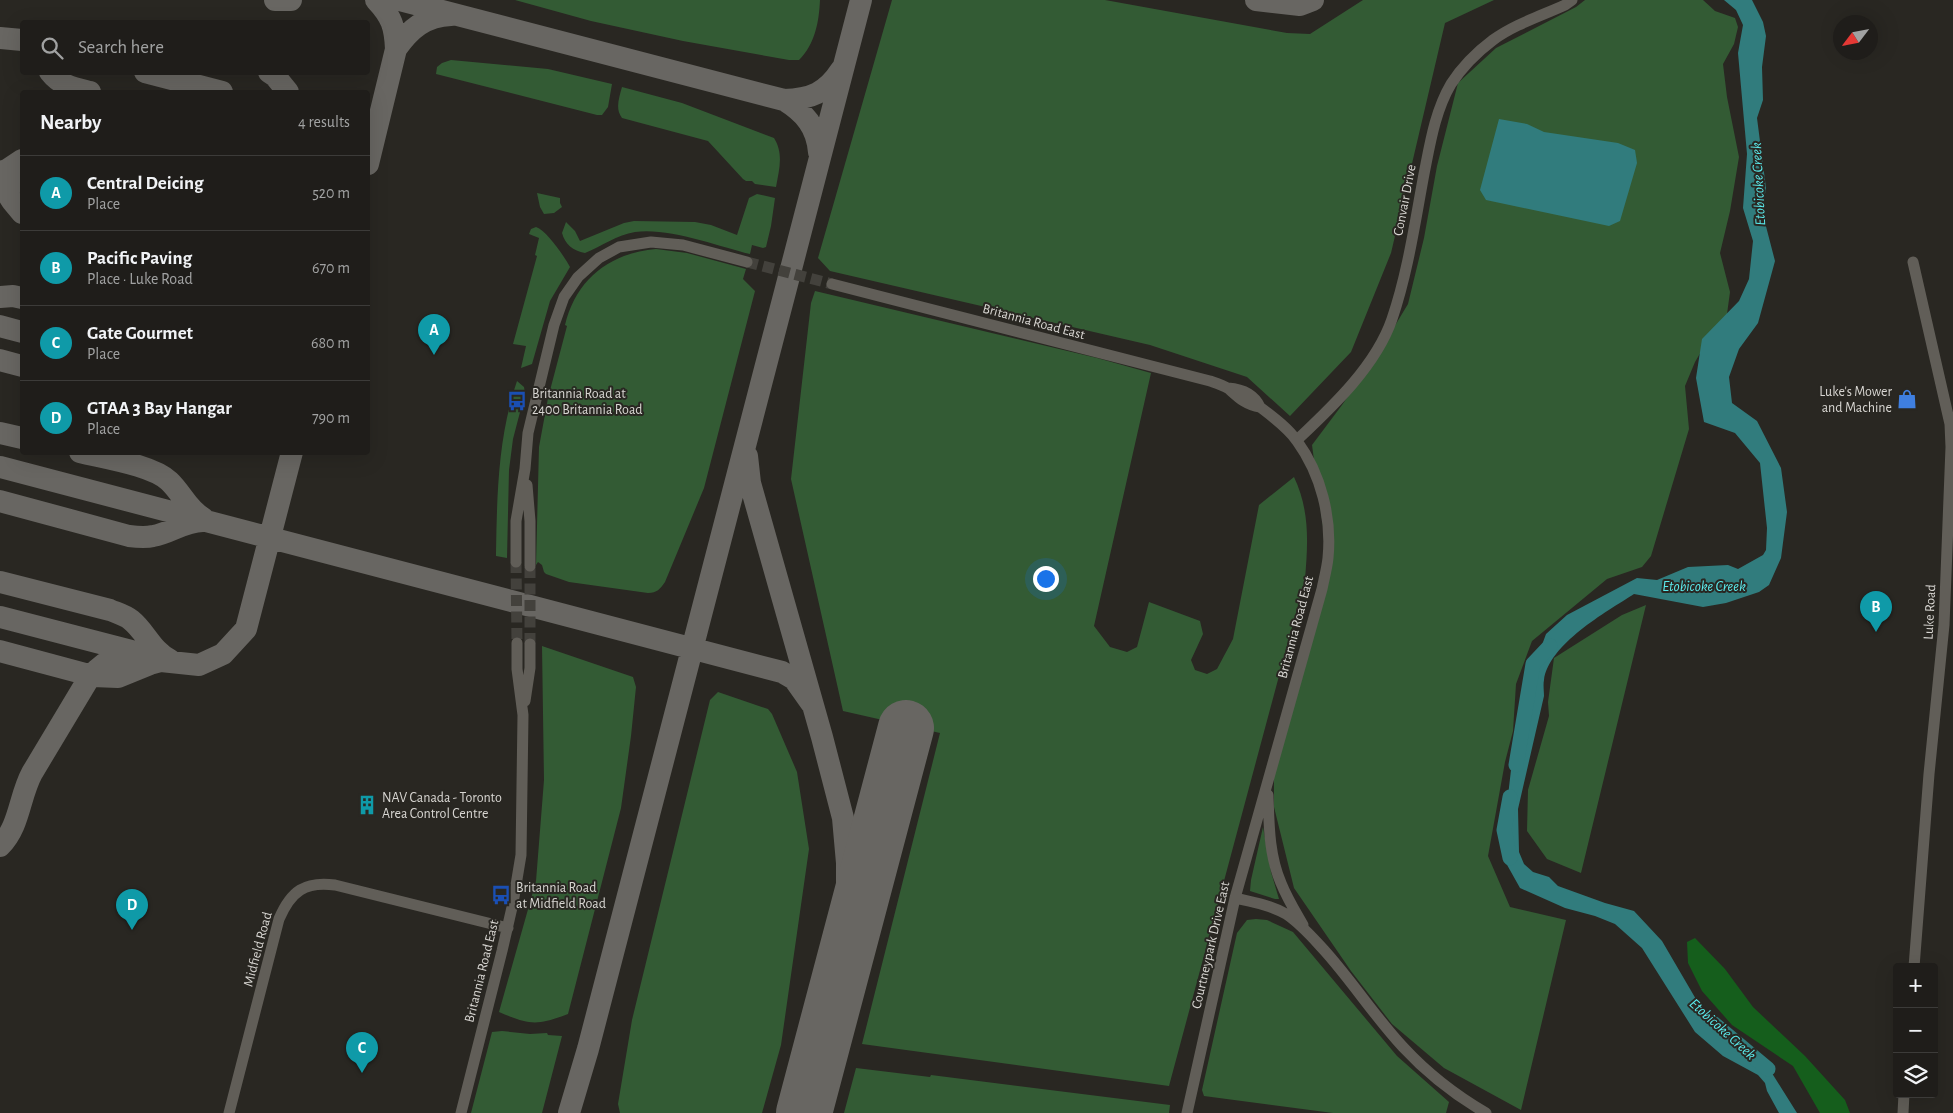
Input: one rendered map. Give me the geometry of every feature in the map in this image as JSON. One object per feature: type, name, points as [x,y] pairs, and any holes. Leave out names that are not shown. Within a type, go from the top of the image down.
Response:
[{"type":"street","name":"Convair Drive","points":[[1297,440],[1346,391],[1377,349],[1392,320],[1406,268],[1432,133],[1450,85],[1462,69],[1492,41],[1508,30],[1565,5],[1572,0]]},
{"type":"street","points":[[516,562],[516,521],[525,469],[528,433],[554,325],[564,297],[578,277],[599,258],[619,247],[651,242],[683,245],[747,262]]},
{"type":"street","name":"Luke Road","points":[[1913,262],[1950,424],[1951,446],[1948,625],[1929,774],[1914,963]]},
{"type":"street","name":"Britannia Road East","points":[[832,284],[1210,381],[1228,388],[1236,398],[1250,406],[1260,407],[1297,440],[1312,466],[1323,496],[1328,526],[1328,559],[1322,589],[1267,784]]},
{"type":"street","points":[[525,469],[530,521],[530,566]]},
{"type":"street","name":"Britannia Road East","points":[[461,1113],[508,928],[521,855],[522,715],[517,669],[517,643]]},
{"type":"street","name":"Britannia Road East","points":[[522,715],[530,668],[530,644]]},
{"type":"street","points":[[1267,784],[1270,837],[1276,870],[1288,899],[1305,928],[1409,1053],[1429,1073],[1460,1098],[1486,1113]]},
{"type":"street","name":"Courtneypark Drive East","points":[[1187,1113],[1235,898],[1267,784]]},
{"type":"street","name":"Midfield Road","points":[[229,1113],[279,918],[285,904],[292,895],[302,888],[321,883],[335,885],[508,928]]},
{"type":"street","points":[[1235,898],[1269,906],[1285,914],[1305,928]]},
{"type":"street","points":[[1903,1113],[1904,1098]]},
{"type":"green space","points":[[515,0],[820,0],[819,16],[809,47],[799,60],[789,60],[683,41],[591,21]]},
{"type":"green space","points":[[892,0],[1105,0],[1287,33],[1310,34],[1363,0],[1494,0],[1445,23],[1391,253],[1351,352],[1290,416],[1247,377],[1150,345],[830,271],[818,258]]},
{"type":"green space","points":[[1585,0],[1703,0],[1715,11],[1735,18],[1738,27],[1734,44],[1723,64],[1727,97],[1739,157],[1730,211],[1720,253],[1730,292],[1727,314],[1709,338],[1695,362],[1685,386],[1689,429],[1651,556],[1642,567],[1607,579],[1532,641],[1516,684],[1513,731],[1505,762],[1488,856],[1510,907],[1566,920],[1521,1110],[1444,1068],[1392,1024],[1351,971],[1294,888],[1274,807],[1274,756],[1328,564],[1312,445],[1379,352],[1408,304],[1424,238],[1437,166],[1458,83],[1496,48],[1576,7]]},
{"type":"green space","points":[[451,60],[548,69],[612,84],[608,107],[602,115],[597,115],[436,74],[437,67]]},
{"type":"green space","points":[[622,87],[682,103],[774,138],[780,156],[776,187],[755,184],[752,181],[743,179],[708,141],[622,118],[618,107]]},
{"type":"green space","points":[[537,193],[560,198],[562,207],[554,213],[544,214],[540,207]]},
{"type":"green space","points":[[757,194],[775,198],[766,247],[752,245],[750,254],[677,235],[648,231],[622,236],[585,253],[577,251],[570,246],[562,233],[566,222],[575,231],[580,241],[624,223],[634,221],[695,222],[711,225],[737,235],[749,198]]},
{"type":"green space","points":[[536,227],[550,239],[570,267],[550,301],[532,364],[521,368],[526,346],[513,344],[537,256],[535,255],[539,238],[529,234],[531,229]]},
{"type":"green space","points":[[656,249],[687,253],[746,269],[743,279],[755,291],[704,488],[665,582],[658,590],[648,593],[569,582],[546,574],[542,565],[538,562],[536,565],[539,447],[548,398],[567,326],[565,325],[577,294],[597,271],[624,256]]},
{"type":"green space","points":[[815,291],[1097,358],[1151,373],[1094,626],[1110,647],[1127,652],[1137,647],[1149,602],[1200,621],[1203,634],[1191,660],[1195,670],[1207,674],[1217,669],[1233,639],[1259,505],[1294,477],[1303,502],[1307,527],[1305,579],[1169,1086],[862,1044],[940,733],[843,711],[791,479],[811,303]]},
{"type":"green space","points":[[517,381],[524,387],[525,393],[513,439],[509,470],[507,558],[496,556],[498,487],[502,444]]},
{"type":"green space","points":[[1646,605],[1581,873],[1547,859],[1527,831],[1528,790],[1549,716],[1548,702],[1554,658],[1622,615]]},
{"type":"green space","points":[[542,646],[633,677],[636,687],[621,808],[568,1014],[548,1021],[526,1022],[499,1012],[536,881],[544,780]]},
{"type":"green space","points":[[718,692],[768,709],[772,714],[797,772],[809,849],[781,1045],[762,1113],[620,1113],[618,1104],[632,1020],[710,700]]},
{"type":"green space","points":[[1263,827],[1271,872],[1279,899],[1250,891]]},
{"type":"green space","points":[[1247,920],[1267,920],[1293,932],[1397,1056],[1449,1102],[1446,1113],[1333,1113],[1204,1096],[1202,1090],[1237,933]]},
{"type":"green space","points":[[1695,938],[1725,969],[1753,1007],[1805,1056],[1845,1100],[1850,1113],[1820,1113],[1793,1066],[1732,1025],[1702,991],[1688,963],[1687,942]]},
{"type":"green space","points":[[502,1031],[530,1034],[547,1033],[548,1035],[562,1036],[542,1113],[471,1113],[492,1032]]},
{"type":"green space","points":[[856,1068],[930,1077],[931,1075],[1170,1105],[1169,1113],[844,1113]]},
{"type":"water","name":"Etobicoke Creek","points":[[1724,0],[1752,0],[1763,22],[1766,36],[1762,67],[1763,100],[1757,118],[1766,188],[1762,211],[1775,261],[1758,323],[1739,349],[1729,377],[1732,403],[1757,421],[1781,468],[1787,512],[1781,558],[1769,585],[1759,592],[1726,603],[1703,607],[1634,594],[1580,630],[1556,654],[1548,667],[1544,680],[1544,696],[1518,809],[1519,852],[1524,864],[1533,872],[1549,877],[1558,886],[1634,911],[1662,941],[1707,1018],[1718,1024],[1743,1052],[1761,1060],[1770,1070],[1797,1113],[1779,1113],[1767,1091],[1765,1083],[1758,1075],[1723,1056],[1695,1032],[1642,948],[1615,924],[1595,916],[1565,908],[1520,888],[1506,863],[1506,813],[1511,770],[1527,718],[1531,675],[1546,634],[1567,615],[1637,578],[1657,580],[1688,567],[1728,565],[1738,569],[1763,555],[1766,550],[1767,528],[1760,463],[1735,433],[1704,422],[1696,378],[1702,339],[1739,301],[1749,279],[1753,241],[1743,208],[1747,154],[1738,53],[1743,25],[1736,10]]},
{"type":"water","points":[[1499,119],[1527,124],[1544,132],[1618,143],[1635,150],[1637,163],[1620,221],[1609,226],[1486,200],[1480,190]]},
{"type":"waterway","name":"Etobicoke Creek","points":[[1516,765],[1533,664],[1550,646]]},
{"type":"waterway","name":"Etobicoke Creek","points":[[1510,797],[1504,830],[1510,858]]},
{"type":"waterway","name":"Etobicoke Creek","points":[[1713,1023],[1768,1069]]},
{"type":"taxiway","points":[[275,0],[291,0]]},
{"type":"taxiway","points":[[376,0],[392,23],[396,49]]},
{"type":"taxiway","points":[[400,0],[784,100],[802,98],[817,93],[830,84],[841,70]]},
{"type":"taxiway","points":[[569,1113],[588,1049],[861,0]]},
{"type":"taxiway","points":[[1256,0],[1300,5],[1313,0]]},
{"type":"taxiway","points":[[370,156],[396,49],[407,35],[419,25],[433,18],[451,15]]},
{"type":"taxiway","points":[[0,38],[20,40]]},
{"type":"taxiway","points":[[52,75],[63,83],[82,90]]},
{"type":"taxiway","points":[[157,75],[214,90]]},
{"type":"taxiway","points":[[274,75],[286,90]]},
{"type":"taxiway","points":[[784,100],[798,110],[809,122],[816,135],[819,152]]},
{"type":"taxiway","points":[[0,172],[7,170],[20,161]]},
{"type":"taxiway","points":[[0,176],[20,181]]},
{"type":"taxiway","points":[[0,182],[20,211]]},
{"type":"taxiway","points":[[0,297],[20,298]]},
{"type":"taxiway","points":[[0,326],[20,331]]},
{"type":"taxiway","points":[[0,360],[20,365]]},
{"type":"taxiway","points":[[0,433],[20,438]]},
{"type":"taxiway","points":[[93,455],[140,466],[161,475],[174,486],[189,506],[203,518]]},
{"type":"taxiway","points":[[0,651],[93,676],[118,677],[161,661],[199,665],[223,654],[246,629],[291,455]]},
{"type":"taxiway","points":[[747,456],[750,483],[843,818],[847,863],[847,901],[841,972]]},
{"type":"taxiway","points":[[0,467],[782,672],[794,679],[811,703]]},
{"type":"taxiway","points":[[0,501],[135,537],[160,534],[190,523],[203,521]]},
{"type":"taxiway","points":[[0,582],[124,615],[136,625],[163,656],[170,660]]},
{"type":"taxiway","points":[[0,617],[135,652]]},
{"type":"taxiway","points":[[0,846],[12,830],[32,773],[89,678],[103,664],[117,657],[132,655],[151,656]]},
{"type":"runway","points":[[804,1113],[906,728]]},
{"type":"tunnel","points":[[747,262],[832,284]]},
{"type":"tunnel","points":[[516,562],[517,643]]},
{"type":"tunnel","points":[[530,566],[530,644]]},
{"type":"place","name":"Central Deicing","points":[[434,355]]},
{"type":"place","name":"Luke's Mower and Machine","points":[[1907,399]]},
{"type":"place","name":"Britannia Road at 2400 Britannia Road","points":[[517,401]]},
{"type":"place","name":"Pacific Paving","points":[[1876,632]]},
{"type":"place","name":"NAV Canada - Toronto Area Control Centre","points":[[367,805]]},
{"type":"place","name":"Britannia Road at Midfield Road","points":[[501,895]]},
{"type":"place","name":"GTAA 3 Bay Hangar","points":[[132,930]]},
{"type":"place","name":"Gate Gourmet","points":[[362,1073]]}]
